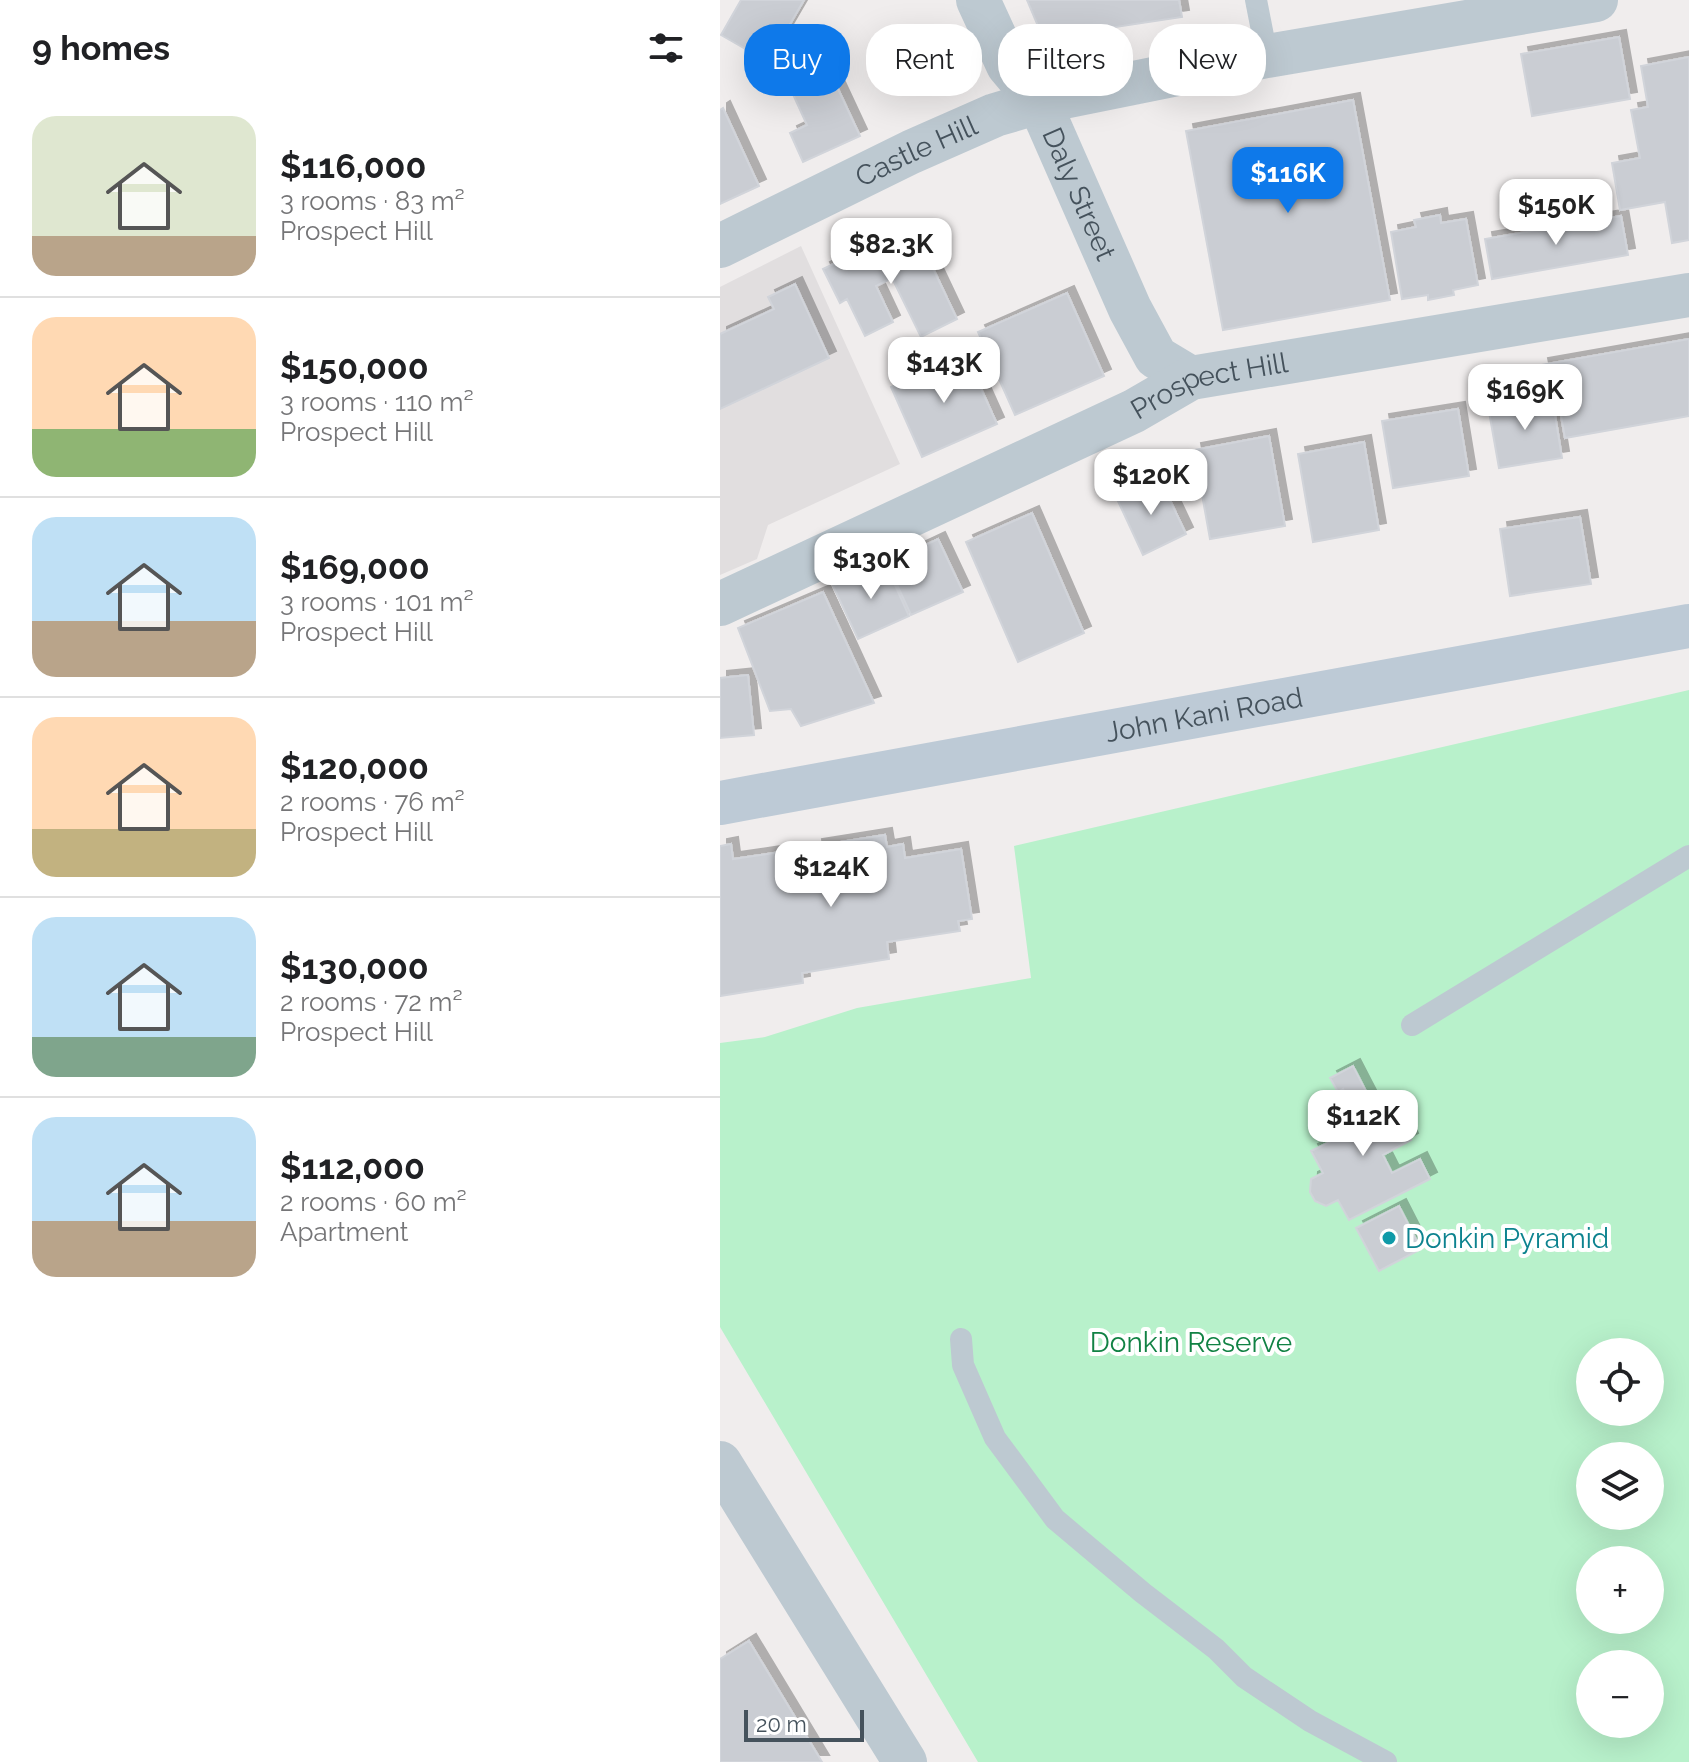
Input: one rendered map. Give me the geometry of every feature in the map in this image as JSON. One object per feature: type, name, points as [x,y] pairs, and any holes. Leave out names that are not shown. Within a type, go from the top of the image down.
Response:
[{"type":"street","name":"Daly Street","points":[[978,0],[1008,65],[1039,102],[1130,309],[1156,357],[1191,378]]},
{"type":"street","name":"Castle Hill","points":[[720,246],[911,152],[995,115],[1039,102],[1544,4],[1596,0]]},
{"type":"street","name":"Prospect Hill","points":[[720,604],[1134,411],[1191,378],[1689,295]]},
{"type":"street","name":"John Kani Road","points":[[720,803],[1689,626]]},
{"type":"street","points":[[720,1463],[905,1762]]},
{"type":"lane","points":[[1256,0],[1267,56]]},
{"type":"lane","points":[[1412,1025],[1689,856]]},
{"type":"lane","points":[[961,1339],[963,1365],[995,1438],[1055,1519],[1216,1649],[1244,1677],[1310,1721],[1386,1762]]},
{"type":"shaded area","points":[[801,246],[900,464],[768,525],[757,559],[720,575],[720,287]]},
{"type":"green space","name":"Donkin Reserve","points":[[1689,690],[1689,1762],[978,1762],[720,1327],[720,1043],[765,1037],[857,1008],[1031,978],[1014,846]]},
{"type":"building","points":[[741,0],[804,0],[790,24],[744,24],[744,48],[721,35]]},
{"type":"building","points":[[1027,0],[1179,0],[1182,17],[1133,24],[1037,24]]},
{"type":"building","points":[[1619,37],[1630,99],[1532,116],[1521,54]]},
{"type":"building","points":[[1689,57],[1689,240],[1672,243],[1665,202],[1620,210],[1612,163],[1640,158],[1631,110],[1648,107],[1641,66]]},
{"type":"building","points":[[794,96],[841,96],[860,136],[803,162],[790,133],[807,125]]},
{"type":"building","points":[[1353,100],[1390,300],[1223,330],[1186,131]]},
{"type":"building","points":[[723,108],[759,186],[720,204],[720,110]]},
{"type":"building","points":[[1440,215],[1441,223],[1466,219],[1478,285],[1453,290],[1454,295],[1428,300],[1428,295],[1402,299],[1391,232],[1416,227],[1414,220]]},
{"type":"building","points":[[1621,216],[1628,255],[1492,279],[1485,239]]},
{"type":"building","points":[[896,234],[904,251],[921,243],[957,319],[921,337],[892,278],[876,286],[893,322],[865,336],[847,299],[840,303],[823,269]]},
{"type":"building","points":[[795,284],[829,358],[720,409],[720,334],[774,309],[768,297]]},
{"type":"building","points":[[1067,293],[1104,376],[1015,415],[978,332]]},
{"type":"building","points":[[1689,339],[1689,416],[1565,438],[1556,388],[1546,390],[1541,365]]},
{"type":"building","points":[[965,353],[997,424],[922,457],[891,387]]},
{"type":"building","points":[[1552,396],[1562,458],[1499,468],[1488,406]]},
{"type":"building","points":[[1458,409],[1469,476],[1393,488],[1382,421]]},
{"type":"building","points":[[1269,436],[1285,526],[1210,539],[1194,450]]},
{"type":"building","points":[[1364,442],[1379,530],[1313,542],[1298,454]]},
{"type":"building","points":[[1160,479],[1186,534],[1143,555],[1117,499]]},
{"type":"building","points":[[1032,513],[1084,633],[1018,662],[966,542]]},
{"type":"building","points":[[1580,517],[1591,584],[1510,596],[1500,529]]},
{"type":"building","points":[[938,539],[963,592],[911,615],[887,563]]},
{"type":"building","points":[[885,563],[909,616],[858,639],[833,586]]},
{"type":"building","points":[[823,592],[874,703],[801,726],[791,709],[770,711],[738,628]]},
{"type":"building","points":[[748,675],[754,735],[720,738],[720,678]]},
{"type":"building","points":[[885,835],[887,847],[903,844],[905,858],[961,849],[972,919],[958,921],[960,931],[887,942],[889,959],[802,973],[803,983],[720,996],[720,846],[731,844],[733,859],[781,852],[783,865],[817,860],[815,846]]},
{"type":"building","points":[[1353,1066],[1385,1128],[1401,1120],[1411,1140],[1383,1155],[1392,1173],[1420,1159],[1430,1179],[1349,1220],[1338,1200],[1326,1206],[1315,1201],[1310,1192],[1311,1179],[1323,1173],[1311,1151],[1356,1129],[1353,1122],[1358,1120],[1343,1089],[1338,1092],[1330,1078]]},
{"type":"building","points":[[1325,1102],[1336,1107],[1341,1118],[1336,1129],[1325,1134],[1314,1129],[1309,1118],[1314,1107]]},
{"type":"building","name":"Donkin Pyramid","points":[[1399,1206],[1421,1249],[1379,1271],[1356,1228]]},
{"type":"building","points":[[749,1641],[822,1762],[720,1762],[720,1659]]},
{"type":"place","name":"Donkin Pyramid","points":[[1389,1238]]}]
